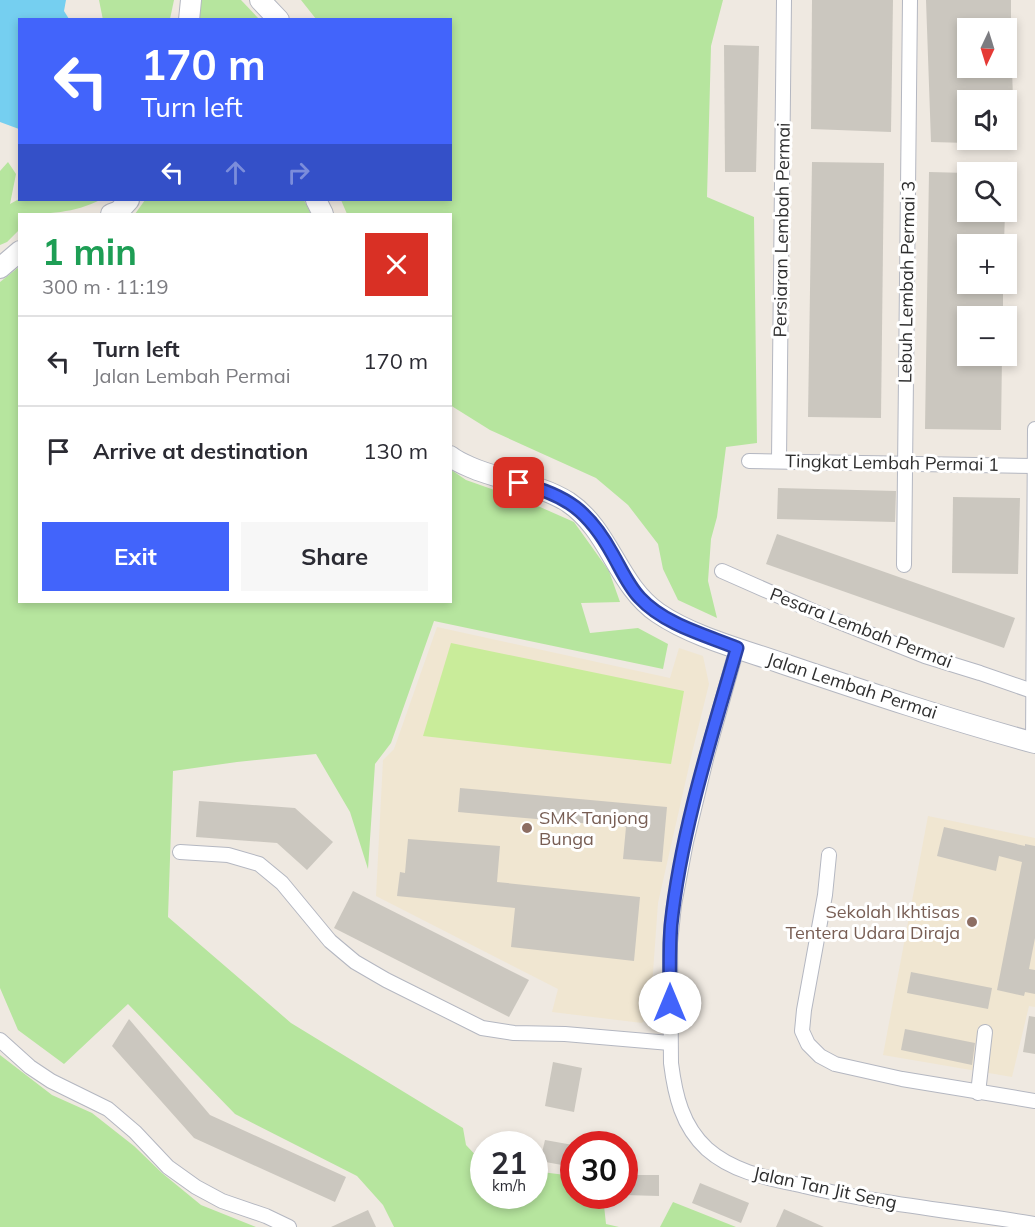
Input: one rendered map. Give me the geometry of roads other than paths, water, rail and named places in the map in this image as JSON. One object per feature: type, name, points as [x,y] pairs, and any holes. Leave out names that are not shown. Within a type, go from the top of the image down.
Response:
[{"type":"main road","points":[[189,18],[191,0]]},
{"type":"main road","points":[[260,0],[277,18]]},
{"type":"main road","points":[[113,213],[128,201]]},
{"type":"main road","points":[[0,268],[18,252]]},
{"type":"main road","name":"Jalan Lembah Permai","points":[[452,458],[481,472],[548,490],[584,513],[603,538],[639,597],[658,613],[737,648],[1034,743]]},
{"type":"street","name":"Persiaran Lembah Permai","points":[[779,460],[784,0]]},
{"type":"street","name":"Lebuh Lembah Permai 3","points":[[904,565],[910,0]]},
{"type":"street","points":[[1034,743],[1035,429]]},
{"type":"street","name":"Tingkat Lembah Permai 1","points":[[749,461],[1035,466]]},
{"type":"street","name":"Pesara Lembah Permai","points":[[722,571],[822,615],[925,656],[1034,692]]},
{"type":"street","name":"Jalan Tan Jit Seng","points":[[737,648],[707,755],[679,878],[670,943],[670,1043],[674,1084],[685,1121],[707,1149],[721,1160],[754,1175],[844,1196],[1018,1224],[1035,1224]]},
{"type":"street","points":[[180,852],[228,855],[259,864],[282,883],[330,941],[355,962],[482,1028],[514,1033],[565,1034],[670,1043]]},
{"type":"street","points":[[829,855],[825,895],[804,1010],[802,1031],[808,1044],[820,1056],[835,1064],[978,1093],[1035,1101]]},
{"type":"street","points":[[978,1093],[985,1032]]},
{"type":"street","points":[[0,1040],[51,1081],[108,1109],[135,1132],[168,1167],[195,1187],[222,1201],[290,1227]]},
{"type":"water","points":[[0,0],[66,0],[64,11],[68,18],[18,18],[18,129],[0,122]]},
{"type":"place","name":"SMK Tanjong Bunga","points":[[527,828]]},
{"type":"place","name":"Sekolah Ikhtisas Tentera Udara Diraja","points":[[972,922]]}]
